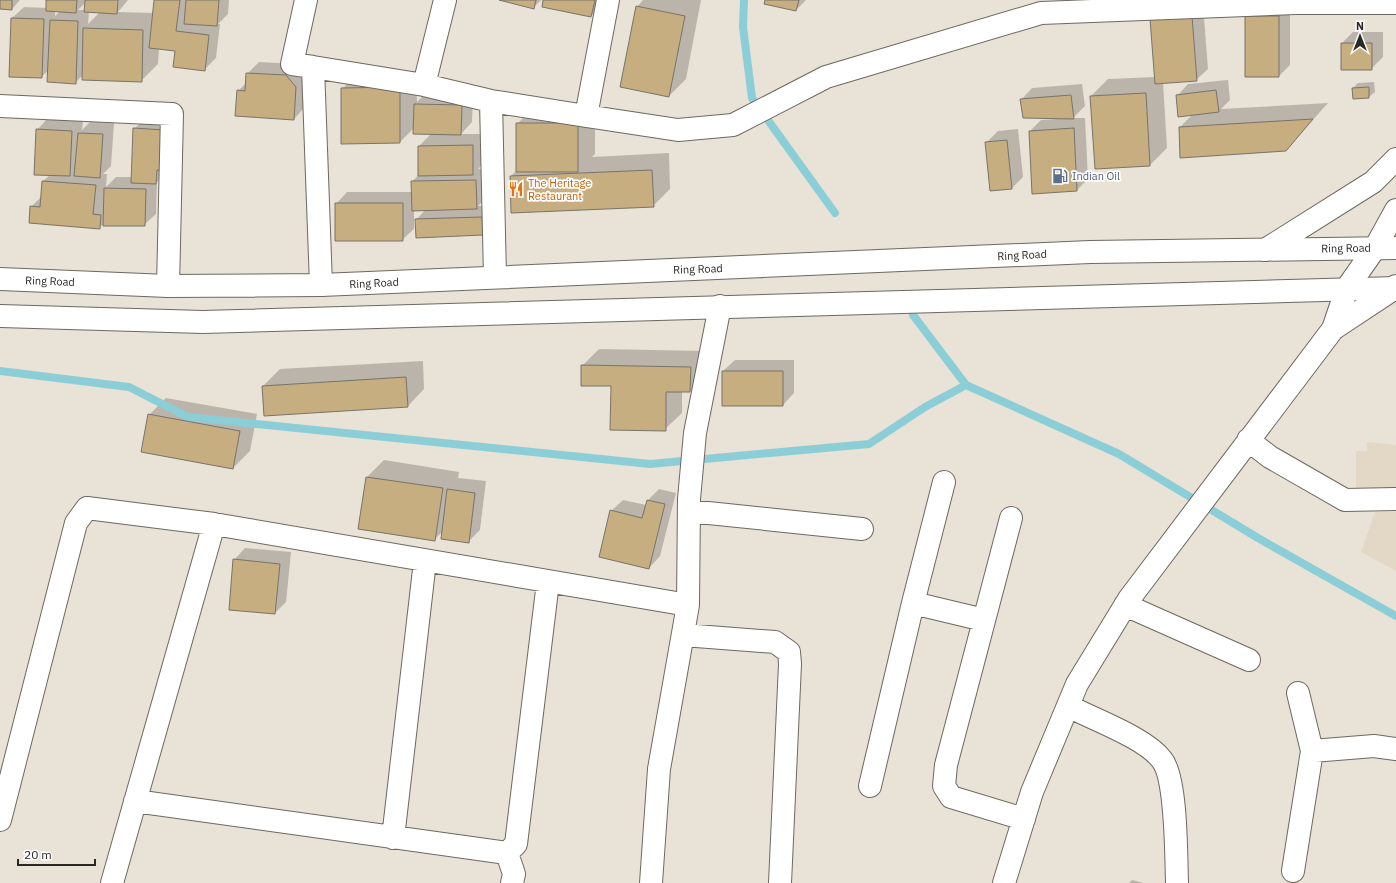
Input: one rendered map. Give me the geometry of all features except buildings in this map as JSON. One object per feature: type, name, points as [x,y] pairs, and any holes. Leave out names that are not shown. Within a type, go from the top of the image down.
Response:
[{"type":"main road","points":[[306,0],[292,64],[424,85],[491,101],[688,130],[733,125],[826,77],[1041,13],[1101,5],[1296,2],[1396,3]]},
{"type":"main road","points":[[424,85],[445,0]]},
{"type":"main road","points":[[586,116],[608,0]]},
{"type":"main road","points":[[313,67],[320,286]]},
{"type":"main road","points":[[491,101],[495,277]]},
{"type":"main road","points":[[0,106],[172,114],[168,286]]},
{"type":"main road","points":[[1265,250],[1373,182],[1396,159]]},
{"type":"main road","points":[[1004,883],[1032,792],[1077,684],[1125,606],[1222,474],[1332,329],[1347,288],[1386,248],[1396,210]]},
{"type":"main road","name":"Ring Road","points":[[0,279],[168,286],[320,286],[495,277],[1090,252],[1386,248]]},
{"type":"main road","points":[[0,316],[202,322],[1396,287]]},
{"type":"main road","points":[[1332,329],[1396,287]]},
{"type":"main road","points":[[651,883],[659,769],[688,606],[689,505],[696,434],[720,306]]},
{"type":"main road","points":[[1248,440],[1270,458],[1345,500],[1396,499]]},
{"type":"main road","points":[[870,786],[913,603],[944,482]]},
{"type":"main road","points":[[689,505],[862,529]]},
{"type":"main road","points":[[0,820],[76,523],[87,508],[214,524],[688,606]]},
{"type":"main road","points":[[1011,518],[946,765],[944,786],[951,797],[1024,819]]},
{"type":"main road","points":[[112,883],[214,524]]},
{"type":"main road","points":[[393,838],[425,560]]},
{"type":"main road","points":[[507,853],[516,844],[548,582]]},
{"type":"main road","points":[[913,603],[984,620]]},
{"type":"main road","points":[[1125,606],[1249,660]]},
{"type":"main road","points":[[683,635],[774,642],[789,652],[790,664],[780,883]]},
{"type":"main road","points":[[1293,871],[1312,751],[1298,693]]},
{"type":"main road","points":[[1068,706],[1143,743],[1163,760],[1173,796],[1177,883]]},
{"type":"main road","points":[[1312,751],[1374,746],[1396,749]]},
{"type":"main road","points":[[135,801],[507,853]]},
{"type":"main road","points":[[507,853],[514,874],[512,883]]},
{"type":"shaded area","points":[[1367,442],[1396,445],[1396,493],[1356,493],[1356,451],[1367,451]]},
{"type":"shaded area","points":[[1375,512],[1396,512],[1396,571],[1361,552]]},
{"type":"waterway","points":[[744,0],[743,27],[752,98],[835,213]]},
{"type":"waterway","points":[[913,315],[966,385]]},
{"type":"waterway","points":[[0,371],[129,387],[188,417],[650,464],[869,444],[925,407],[966,385],[1119,454],[1258,538],[1396,616]]},
{"type":"place","name":"Indian Oil","points":[[1060,176]]},
{"type":"place","name":"The Heritage Restaurant","points":[[516,189]]}]
